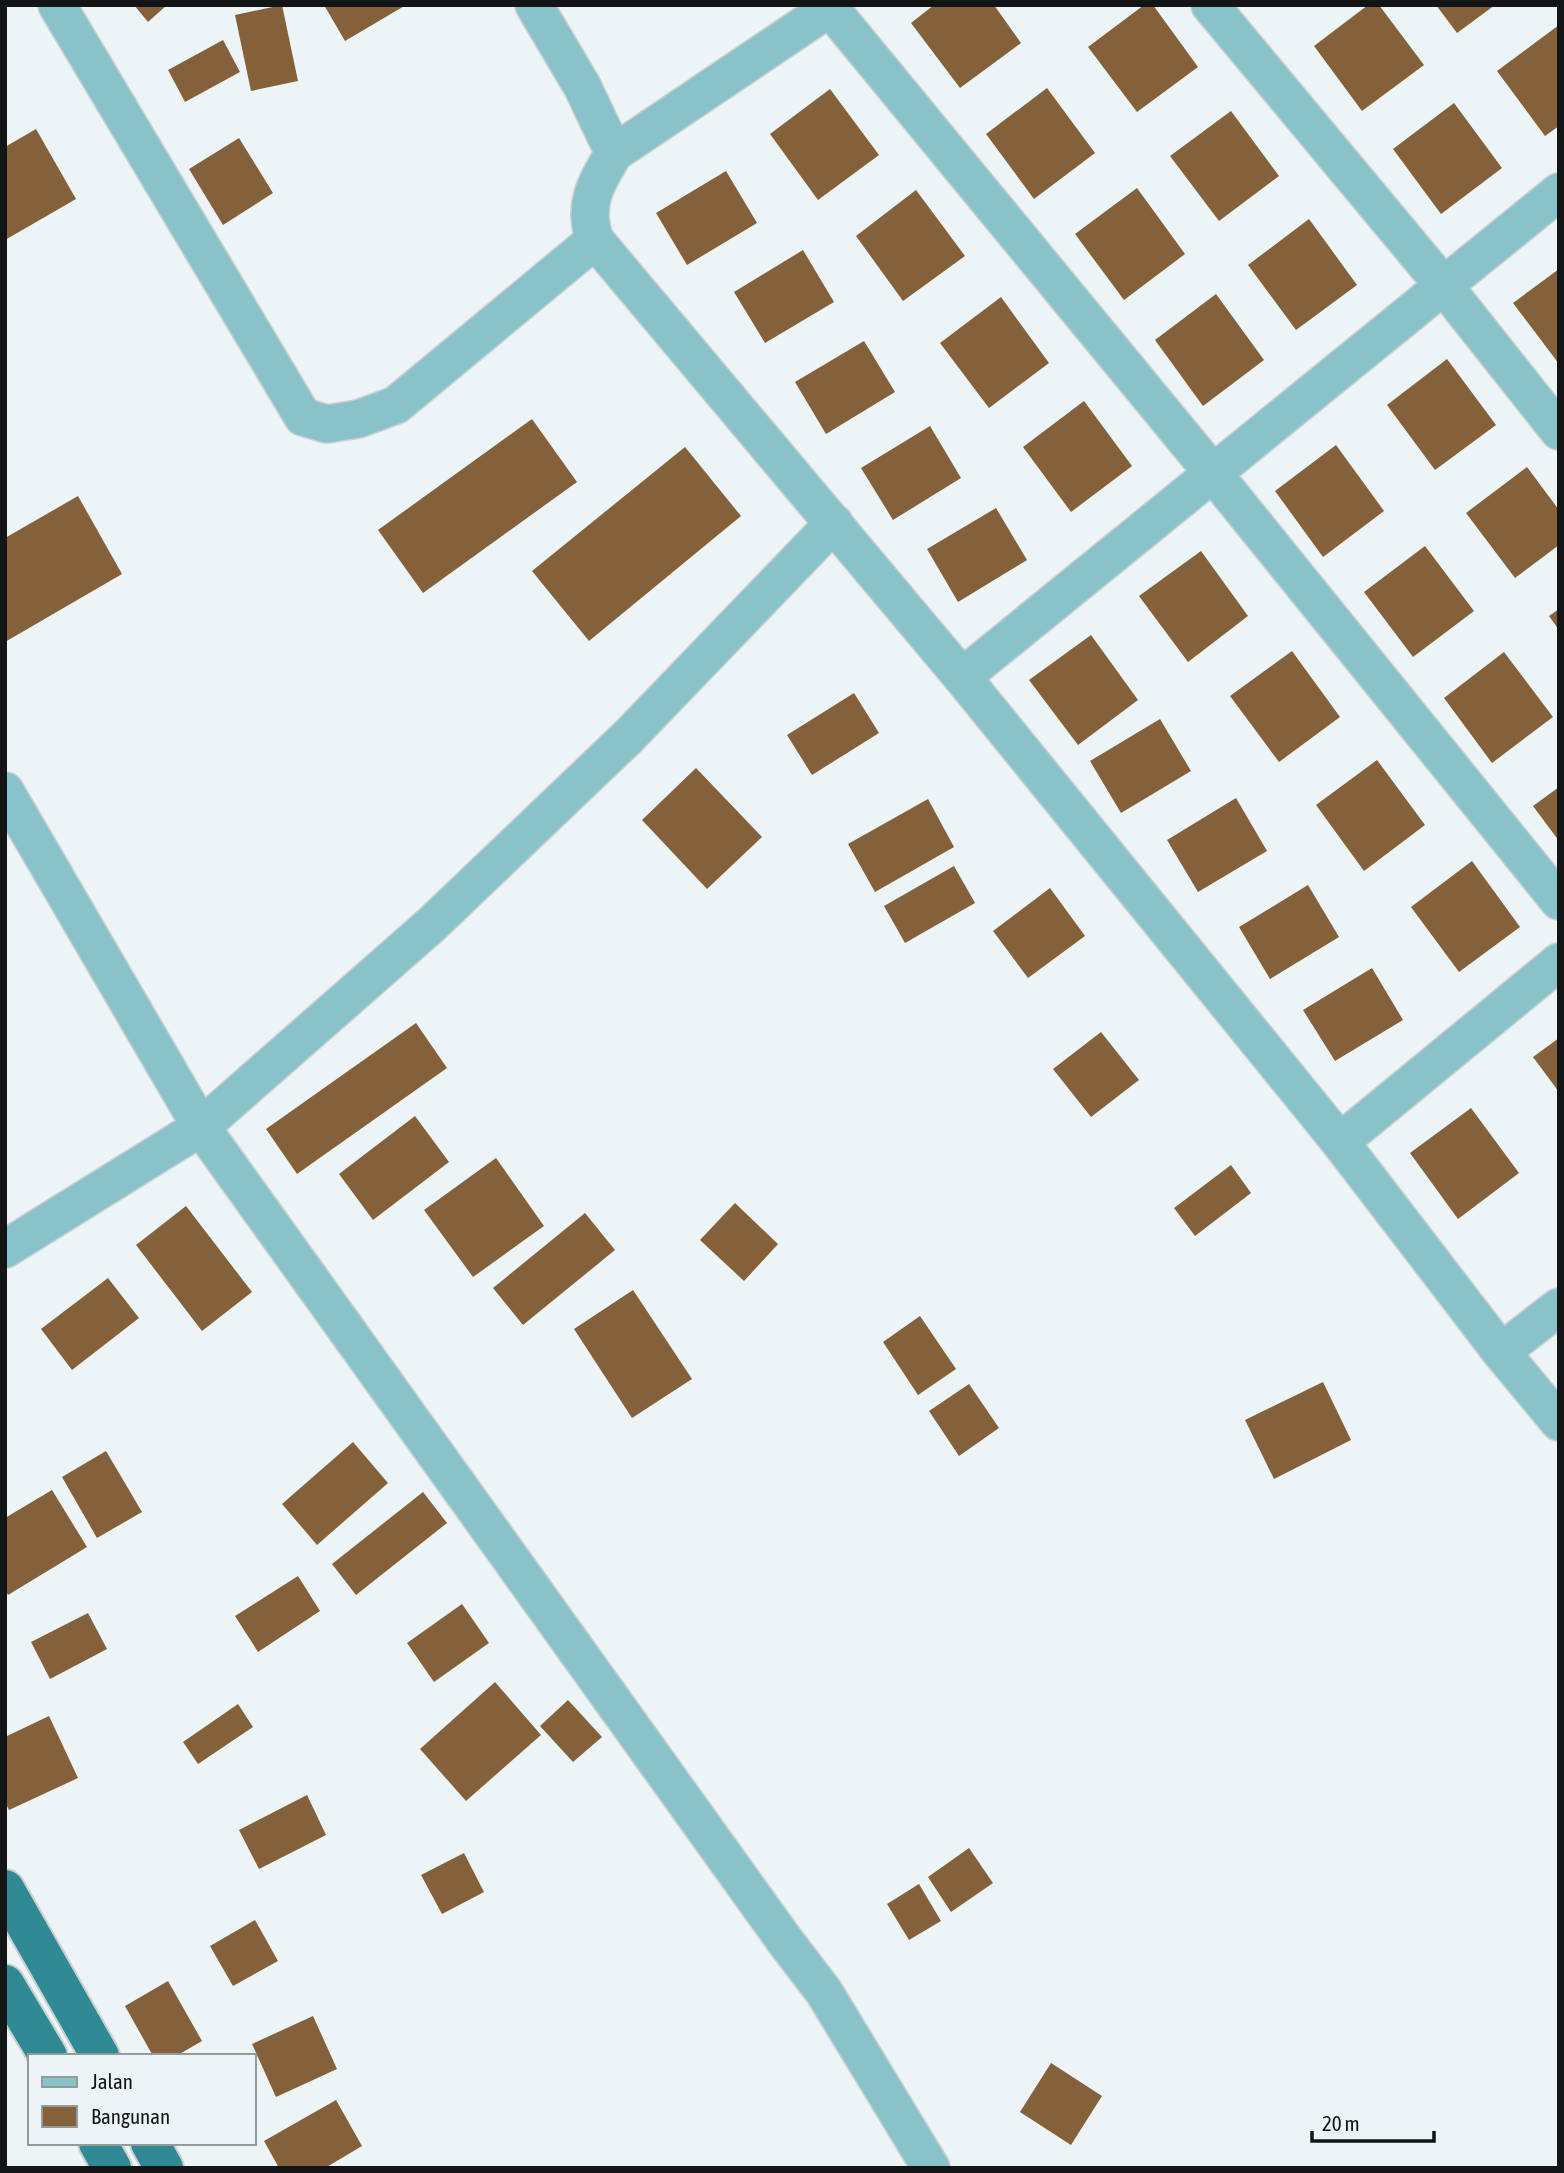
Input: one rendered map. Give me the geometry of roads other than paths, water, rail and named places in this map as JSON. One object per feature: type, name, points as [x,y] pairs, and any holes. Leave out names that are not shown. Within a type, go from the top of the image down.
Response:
[{"type":"highway","points":[[5,1889],[99,2054]]},
{"type":"highway","points":[[5,1984],[47,2054]]},
{"type":"highway","points":[[99,2145],[112,2168]]},
{"type":"highway","points":[[151,2145],[164,2168]]},
{"type":"street","points":[[57,5],[303,418],[327,424],[358,419],[396,405],[595,240]]},
{"type":"street","points":[[534,5],[582,86],[614,153]]},
{"type":"street","points":[[1210,5],[1444,286],[1559,431]]},
{"type":"street","points":[[1559,901],[832,7],[614,153],[597,180],[590,204],[590,225],[595,240],[962,677],[1340,1142],[1501,1352],[1559,1422]]},
{"type":"street","points":[[962,677],[1559,192]]},
{"type":"street","points":[[5,1249],[201,1127],[441,915],[629,736],[834,523]]},
{"type":"street","points":[[5,791],[201,1127],[824,1992],[931,2168]]},
{"type":"street","points":[[1340,1142],[1559,962]]},
{"type":"street","points":[[1501,1352],[1559,1307]]}]
